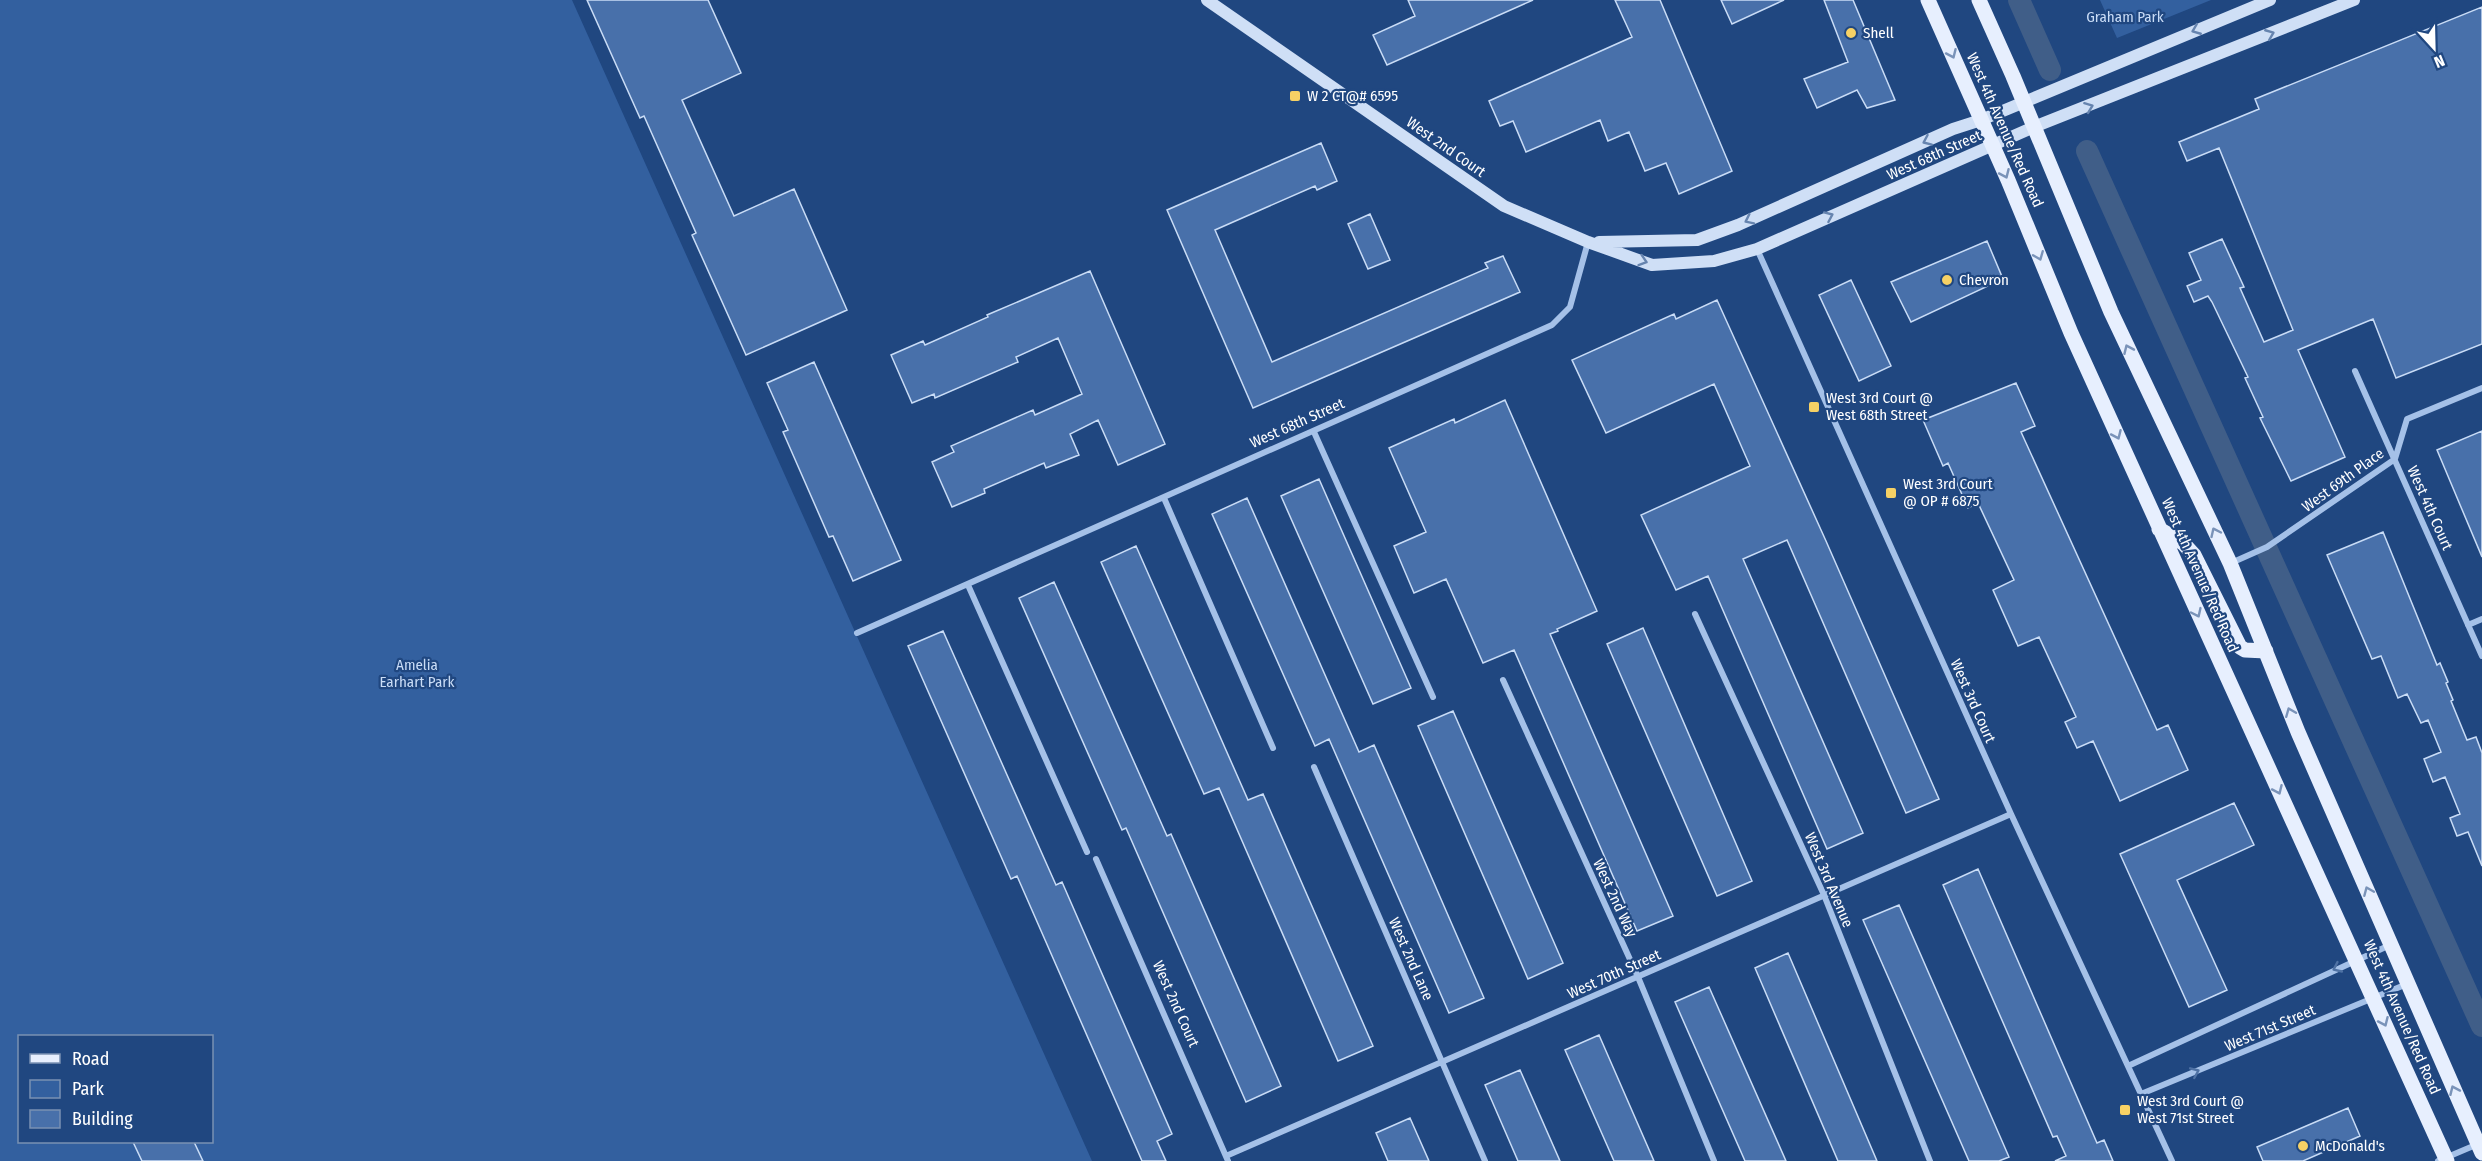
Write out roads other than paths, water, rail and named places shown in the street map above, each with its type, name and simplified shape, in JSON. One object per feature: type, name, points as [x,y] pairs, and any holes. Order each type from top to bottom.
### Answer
[{"type":"main road","name":"West 2nd Court","points":[[1207,0],[1504,206],[1588,242]]},
{"type":"main road","name":"West 4th Avenue/Red Road","points":[[1928,0],[2066,322],[2356,959],[2444,1160]]},
{"type":"main road","name":"West 4th Avenue/Red Road","points":[[1979,0],[2024,101],[2116,323],[2230,563],[2298,732],[2480,1148]]},
{"type":"main road","name":"West 68th Street","points":[[1588,242],[1697,240],[1738,225],[1953,129],[1981,120],[2270,0]]},
{"type":"main road","name":"West 68th Street","points":[[1588,242],[1652,265],[1714,261],[1757,249],[2034,127],[2354,0]]},
{"type":"main road","points":[[2159,529],[2183,543],[2194,555],[2240,647],[2245,650],[2266,651]]},
{"type":"street","name":"West 68th Street","points":[[857,633],[1552,325],[1570,307],[1588,242]]},
{"type":"street","name":"West 3rd Court","points":[[1757,249],[2011,814],[2172,1161]]},
{"type":"street","name":"West 4th Court","points":[[2355,371],[2482,656]]},
{"type":"street","name":"West 69th Place","points":[[2230,563],[2275,542],[2395,459],[2407,418],[2482,388]]},
{"type":"street","points":[[1314,432],[1433,697]]},
{"type":"street","points":[[1164,498],[1273,748]]},
{"type":"street","points":[[968,585],[1087,852]]},
{"type":"street","name":"West 3rd Avenue","points":[[1695,614],[1824,895],[1930,1161]]},
{"type":"street","points":[[2468,625],[2482,619]]},
{"type":"street","name":"West 2nd Way","points":[[1503,680],[1638,976],[1714,1161]]},
{"type":"street","name":"West 2nd Lane","points":[[1314,767],[1485,1161]]},
{"type":"street","name":"West 70th Street","points":[[1227,1159],[1638,976],[2011,814]]},
{"type":"street","name":"West 2nd Court","points":[[1096,859],[1227,1159]]},
{"type":"street","name":"West 71st Street","points":[[2128,1066],[2390,945]]},
{"type":"street","name":"West 71st Street","points":[[2141,1094],[2408,984]]},
{"type":"street","points":[[2444,1160],[2480,1148]]},
{"type":"waterway","points":[[2019,0],[2050,70]]},
{"type":"waterway","points":[[2087,151],[2482,1026]]},
{"type":"place","name":"Shell","points":[[1851,33]]},
{"type":"place","name":"W 2 CT@# 6595","points":[[1295,96]]},
{"type":"place","name":"Chevron","points":[[1947,280]]},
{"type":"place","name":"West 3rd Court @ West 68th Street","points":[[1814,407]]},
{"type":"place","name":"West 3rd Court @ OP # 6875","points":[[1891,493]]},
{"type":"place","name":"West 3rd Court @ West 71st Street","points":[[2125,1110]]},
{"type":"place","name":"McDonald's","points":[[2303,1146]]},
{"type":"park label","name":"Graham Park","points":[[2125,17]]},
{"type":"park label","name":"Amelia Earhart Park","points":[[417,674]]}]
